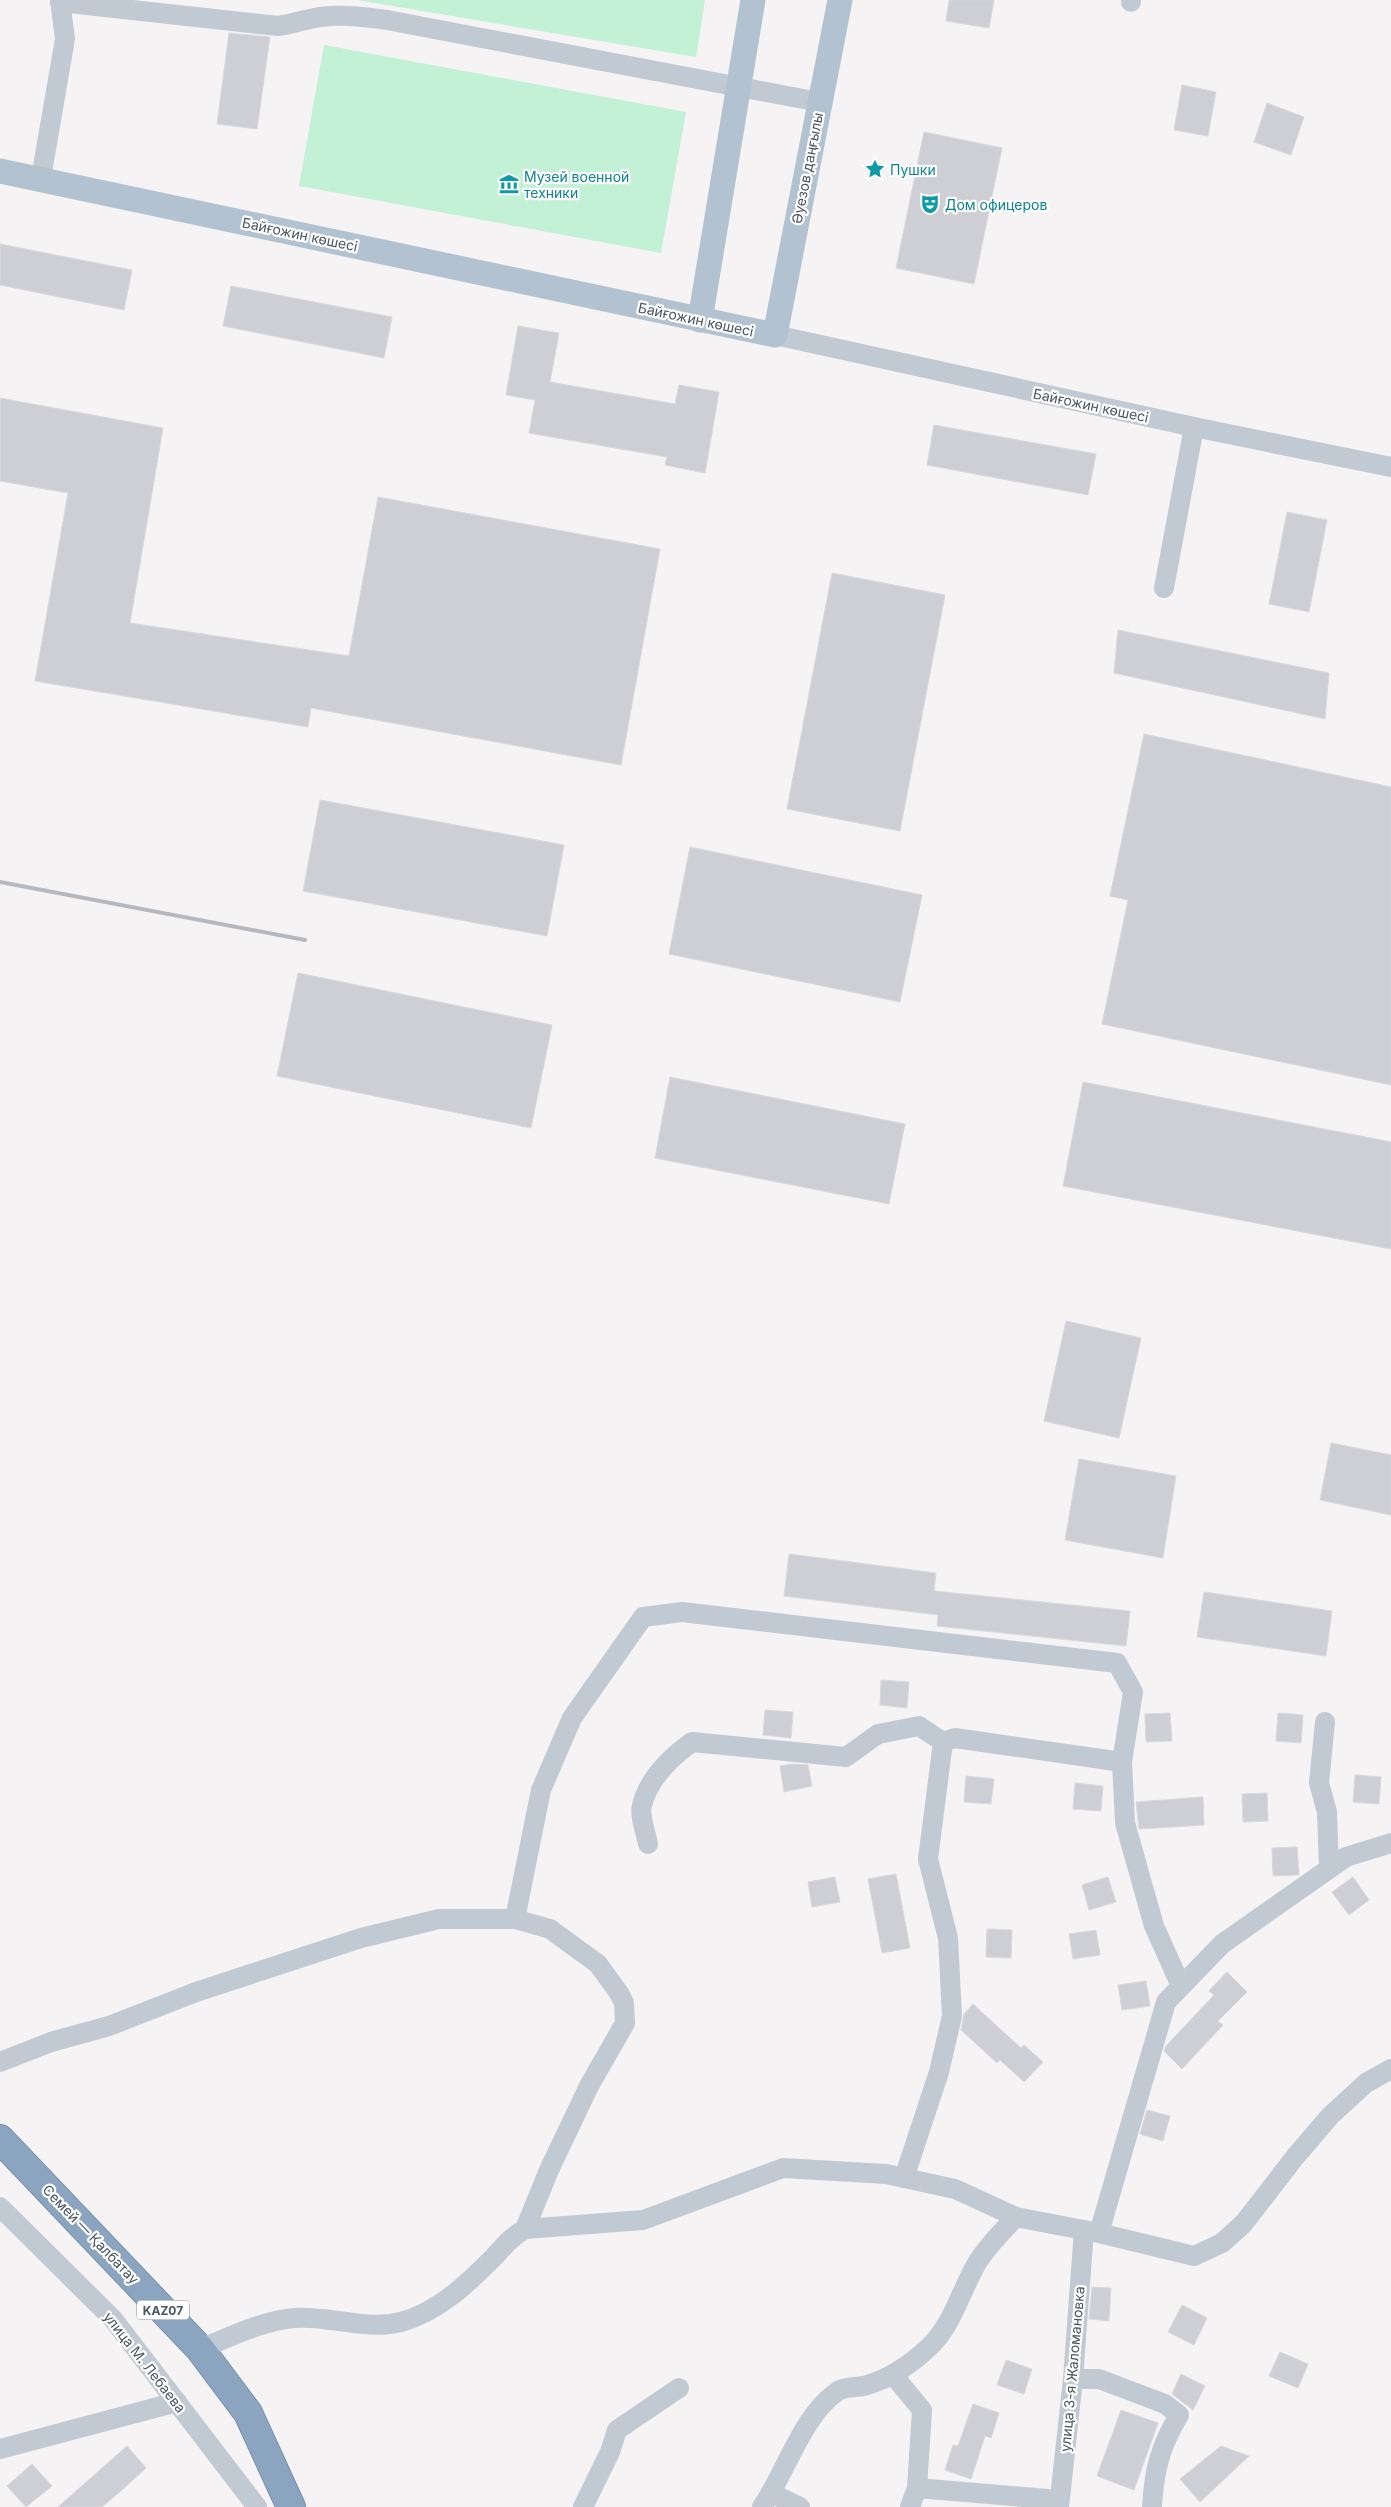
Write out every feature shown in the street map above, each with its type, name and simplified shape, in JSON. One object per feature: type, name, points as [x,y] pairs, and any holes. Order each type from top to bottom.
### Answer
[{"type":"highway","name":"Семей — Қалбатау","points":[[0,2139],[200,2349],[248,2413],[291,2507]]},
{"type":"main road","points":[[700,320],[753,0]]},
{"type":"main road","name":"Әуезов даңғылы","points":[[775,335],[840,0]]},
{"type":"main road","name":"Байғожин көшесі","points":[[0,171],[41,178],[775,335]]},
{"type":"street","points":[[41,178],[65,39],[60,1],[278,26],[319,17],[344,15],[387,20],[820,102]]},
{"type":"street","name":"Байғожин көшесі","points":[[775,335],[1194,427],[1391,467]]},
{"type":"street","points":[[1164,588],[1194,427]]},
{"type":"street","points":[[515,1919],[541,1790],[572,1718],[643,1617],[682,1612],[1117,1663],[1133,1692],[1122,1762],[1125,1823],[1154,1926],[1181,1986]]},
{"type":"street","points":[[1325,1722],[1319,1783],[1326,1812],[1329,1868]]},
{"type":"street","points":[[648,1844],[641,1806],[654,1779],[670,1757],[692,1742],[846,1757],[878,1734],[919,1726],[943,1742]]},
{"type":"street","points":[[943,1742],[955,1738],[1122,1762]]},
{"type":"street","points":[[904,2178],[939,2072],[952,2016],[948,1938],[928,1859],[943,1742]]},
{"type":"street","name":"улица 3-я Жаломановка","points":[[1059,2503],[1091,2232],[1166,2002],[1222,1944],[1329,1868],[1346,1857],[1391,1843]]},
{"type":"street","points":[[0,2062],[51,2042],[109,2026],[196,1992],[361,1938],[439,1919],[515,1919],[550,1929],[598,1964],[619,1993],[624,2004],[626,2023],[588,2086],[525,2230]]},
{"type":"street","points":[[200,2349],[272,2321],[295,2318],[362,2324],[400,2322],[445,2301],[480,2270],[512,2236],[525,2230],[643,2220],[783,2168],[886,2174],[955,2189],[1016,2217],[1194,2256],[1222,2243],[1244,2223],[1295,2157],[1330,2116],[1366,2083],[1391,2069]]},
{"type":"street","name":"улица М. Лебаева","points":[[0,2207],[113,2319],[257,2507]]},
{"type":"street","points":[[800,2507],[766,2500],[816,2410],[839,2390],[866,2385],[894,2376],[928,2348],[947,2328],[977,2262],[992,2242],[1016,2217]]},
{"type":"street","points":[[894,2376],[922,2410],[917,2488],[910,2507]]},
{"type":"street","points":[[1073,2379],[1099,2379],[1165,2404],[1179,2415],[1161,2450],[1154,2476],[1152,2507]]},
{"type":"street","points":[[583,2507],[610,2452],[617,2430],[680,2388]]},
{"type":"street","points":[[0,2449],[177,2402]]},
{"type":"street","points":[[917,2488],[1059,2503]]},
{"type":"green space","points":[[357,0],[705,0],[696,57]]},
{"type":"green space","points":[[324,45],[686,112],[661,253],[299,186]]},
{"type":"building","points":[[949,0],[994,0],[989,28],[946,21]]},
{"type":"building","points":[[229,33],[270,37],[257,129],[217,124]]},
{"type":"building","points":[[1182,85],[1216,92],[1208,136],[1174,130]]},
{"type":"building","points":[[1267,103],[1304,117],[1291,155],[1254,142]]},
{"type":"building","points":[[924,132],[1002,148],[974,284],[896,268]]},
{"type":"building","points":[[0,244],[132,270],[124,310],[0,285]]},
{"type":"building","points":[[231,286],[392,317],[384,358],[223,326]]},
{"type":"building","points":[[518,326],[559,333],[550,382],[675,404],[679,385],[719,392],[705,473],[665,465],[667,457],[529,433],[535,400],[506,395]]},
{"type":"building","points":[[0,398],[163,428],[130,623],[349,656],[378,497],[660,549],[621,765],[311,708],[308,727],[35,681],[68,493],[0,481]]},
{"type":"building","points":[[934,425],[1096,454],[1088,495],[927,465]]},
{"type":"building","points":[[1287,512],[1327,520],[1309,612],[1269,604]]},
{"type":"building","points":[[832,573],[945,595],[900,831],[787,809]]},
{"type":"building","points":[[1118,630],[1329,673],[1325,719],[1114,673]]},
{"type":"building","points":[[1144,734],[1391,787],[1391,1085],[1102,1024],[1128,900],[1110,896]]},
{"type":"building","points":[[320,800],[564,845],[547,936],[303,891]]},
{"type":"building","points":[[690,847],[922,895],[900,1002],[669,954]]},
{"type":"building","points":[[298,973],[552,1025],[531,1128],[277,1076]]},
{"type":"building","points":[[670,1077],[905,1124],[889,1204],[655,1158]]},
{"type":"building","points":[[1083,1082],[1391,1142],[1391,1249],[1063,1186]]},
{"type":"building","points":[[1066,1321],[1141,1338],[1119,1438],[1044,1421]]},
{"type":"building","points":[[1331,1443],[1391,1455],[1391,1515],[1320,1500]]},
{"type":"building","points":[[1079,1459],[1176,1476],[1163,1558],[1065,1540]]},
{"type":"building","points":[[789,1554],[936,1573],[934,1591],[1130,1611],[1126,1646],[937,1626],[938,1615],[784,1596]]},
{"type":"building","points":[[1204,1592],[1332,1611],[1326,1656],[1197,1637]]},
{"type":"building","points":[[881,1680],[909,1682],[907,1708],[880,1705]]},
{"type":"building","points":[[765,1710],[793,1712],[791,1738],[763,1735]]},
{"type":"building","points":[[1170,1713],[1172,1741],[1146,1742],[1145,1714]]},
{"type":"building","points":[[1278,1713],[1303,1715],[1301,1743],[1276,1741]]},
{"type":"building","points":[[793,1764],[808,1765],[812,1786],[784,1792],[780,1766]]},
{"type":"building","points":[[1355,1775],[1381,1777],[1379,1804],[1353,1802]]},
{"type":"building","points":[[966,1776],[994,1779],[991,1804],[964,1802]]},
{"type":"building","points":[[1075,1783],[1103,1786],[1101,1811],[1073,1809]]},
{"type":"building","points":[[1267,1793],[1268,1821],[1243,1822],[1242,1794]]},
{"type":"building","points":[[1203,1797],[1204,1825],[1139,1829],[1136,1802]]},
{"type":"building","points":[[1297,1847],[1299,1875],[1273,1876],[1272,1848]]},
{"type":"building","points":[[896,1874],[910,1948],[882,1953],[868,1879]]},
{"type":"building","points":[[835,1877],[840,1902],[812,1907],[808,1882]]},
{"type":"building","points":[[1108,1877],[1116,1902],[1089,1910],[1082,1885]]},
{"type":"building","points":[[1353,1877],[1369,1900],[1349,1915],[1332,1892]]},
{"type":"building","points":[[987,1929],[1012,1930],[1011,1958],[986,1957]]},
{"type":"building","points":[[1096,1930],[1100,1955],[1073,1959],[1069,1934]]},
{"type":"building","points":[[1227,1972],[1247,1992],[1218,2021],[1223,2025],[1182,2069],[1164,2051],[1166,2046],[1214,1995],[1209,1991]]},
{"type":"building","points":[[1146,1981],[1150,2006],[1122,2010],[1118,1985]]},
{"type":"building","points":[[973,2004],[1021,2048],[1024,2045],[1043,2062],[1024,2082],[1000,2060],[997,2063],[961,2030],[964,2014]]},
{"type":"building","points":[[1147,2110],[1170,2116],[1163,2141],[1140,2134]]},
{"type":"building","points":[[1092,2287],[1111,2288],[1109,2321],[1089,2319]]},
{"type":"building","points":[[1182,2305],[1207,2318],[1194,2345],[1168,2332]]},
{"type":"building","points":[[1280,2352],[1308,2364],[1298,2388],[1269,2376]]},
{"type":"building","points":[[1006,2360],[1032,2369],[1024,2394],[997,2385]]},
{"type":"building","points":[[1181,2374],[1205,2386],[1193,2410],[1172,2394]]},
{"type":"building","points":[[973,2404],[999,2413],[991,2438],[985,2436],[971,2479],[945,2470],[953,2445],[958,2446]]},
{"type":"building","points":[[1121,2410],[1158,2423],[1134,2490],[1097,2476]]},
{"type":"building","points":[[127,2446],[146,2468],[122,2490],[102,2507],[58,2507]]},
{"type":"building","points":[[1221,2446],[1249,2456],[1200,2502],[1180,2479]]},
{"type":"building","points":[[32,2464],[52,2486],[26,2507],[7,2486]]},
{"type":"railway","points":[[0,882],[305,940]]},
{"type":"place","name":"Пушки","points":[[875,169]]},
{"type":"place","name":"Музей военной техники","points":[[509,184]]},
{"type":"place","name":"Дом офицеров","points":[[930,204]]}]
